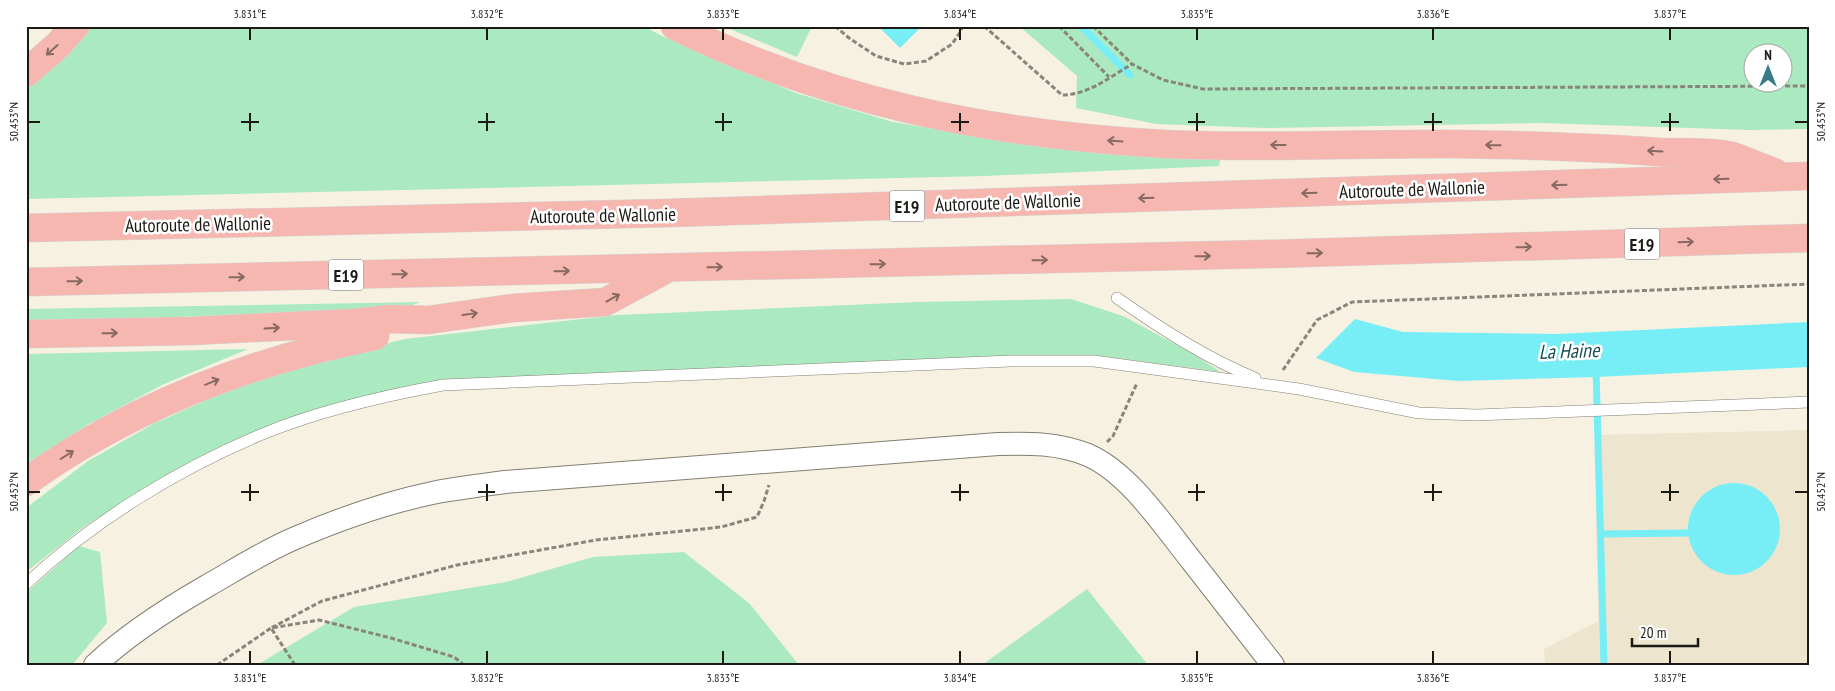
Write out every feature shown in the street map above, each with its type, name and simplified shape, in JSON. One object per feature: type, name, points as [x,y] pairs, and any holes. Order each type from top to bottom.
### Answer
[{"type":"highway","points":[[26,73],[58,45],[75,26]]},
{"type":"highway","points":[[675,26],[758,64],[864,99],[934,116],[1015,130],[1166,144],[1498,145],[1720,155],[1730,156],[1798,177]]},
{"type":"highway","name":"Autoroute de Wallonie","points":[[26,228],[678,213],[1798,177]]},
{"type":"highway","name":"E19","points":[[26,282],[666,269],[1475,249],[1809,238]]},
{"type":"highway","points":[[26,334],[208,331],[353,324],[391,319],[428,320],[513,308],[605,302],[666,269]]},
{"type":"highway","points":[[26,482],[118,426],[215,380],[315,349],[381,335],[428,320]]},
{"type":"street","points":[[95,665],[116,646],[178,603],[245,564],[292,540],[337,521],[383,506],[437,492],[505,482],[1038,442],[1064,446],[1090,456],[1114,472],[1142,498],[1273,665]]},
{"type":"lane","points":[[1117,298],[1139,314],[1236,370],[1273,385]]},
{"type":"lane","points":[[26,584],[74,542],[126,507],[219,453],[267,432],[330,411],[402,392],[435,386],[485,382],[1010,361],[1094,361],[1273,385],[1419,413],[1477,415],[1809,402]]},
{"type":"path","points":[[835,26],[876,56],[904,64],[926,62],[952,44],[961,31],[962,26]]},
{"type":"path","points":[[984,26],[1062,95],[1076,95],[1132,64]]},
{"type":"path","points":[[1059,26],[1109,77]]},
{"type":"path","points":[[1093,26],[1132,64],[1163,80],[1203,89],[1809,86]]},
{"type":"path","points":[[1273,385],[1317,320],[1352,302],[1809,284]]},
{"type":"path","points":[[1090,456],[1101,449],[1112,436],[1142,375],[1162,370]]},
{"type":"path","points":[[217,665],[271,628],[322,601],[457,565],[596,540],[721,526],[757,517],[764,501],[774,461]]},
{"type":"path","points":[[271,628],[319,620],[391,638],[454,657],[464,665]]},
{"type":"path","points":[[271,628],[295,665]]},
{"type":"shaded area","points":[[1809,430],[1809,665],[1545,665],[1544,649],[1598,621],[1595,435]]},
{"type":"green space","points":[[86,26],[643,26],[664,37],[796,93],[893,122],[984,137],[1221,156],[1219,166],[985,176],[26,199],[26,86]]},
{"type":"green space","points":[[723,26],[812,26],[797,57]]},
{"type":"green space","points":[[1019,26],[1809,26],[1809,129],[1749,130],[1541,123],[1264,128],[1156,124],[1076,108],[1077,76]]},
{"type":"green space","points":[[1071,299],[1123,316],[1190,352],[1221,372],[1094,355],[1021,356],[482,379],[319,409],[237,439],[172,472],[85,526],[26,572],[26,508],[88,461],[153,424],[229,390],[322,359],[405,339],[617,315],[917,302]]},
{"type":"green space","points":[[420,302],[405,308],[26,323],[26,309]]},
{"type":"green space","points":[[248,349],[162,385],[89,424],[26,464],[26,354]]},
{"type":"green space","points":[[79,546],[100,552],[107,623],[72,665],[26,665],[26,593]]},
{"type":"green space","points":[[684,552],[750,604],[799,665],[257,665],[354,607],[506,582],[593,557]]},
{"type":"green space","points":[[1087,589],[1148,665],[982,665]]},
{"type":"water","points":[[878,26],[922,26],[900,48]]},
{"type":"water","name":"La Haine","points":[[1355,319],[1403,332],[1556,334],[1809,322],[1809,367],[1596,377],[1458,381],[1354,372],[1316,358]]},
{"type":"water","points":[[1725,483],[1743,483],[1760,490],[1773,503],[1780,520],[1780,538],[1773,555],[1760,568],[1743,575],[1725,575],[1708,568],[1695,555],[1688,538],[1688,520],[1695,503],[1708,490]]},
{"type":"waterway","points":[[1081,26],[1130,75]]},
{"type":"waterway","name":"La Haine","points":[[1596,368],[1604,665]]},
{"type":"waterway","points":[[1601,534],[1687,533]]}]
